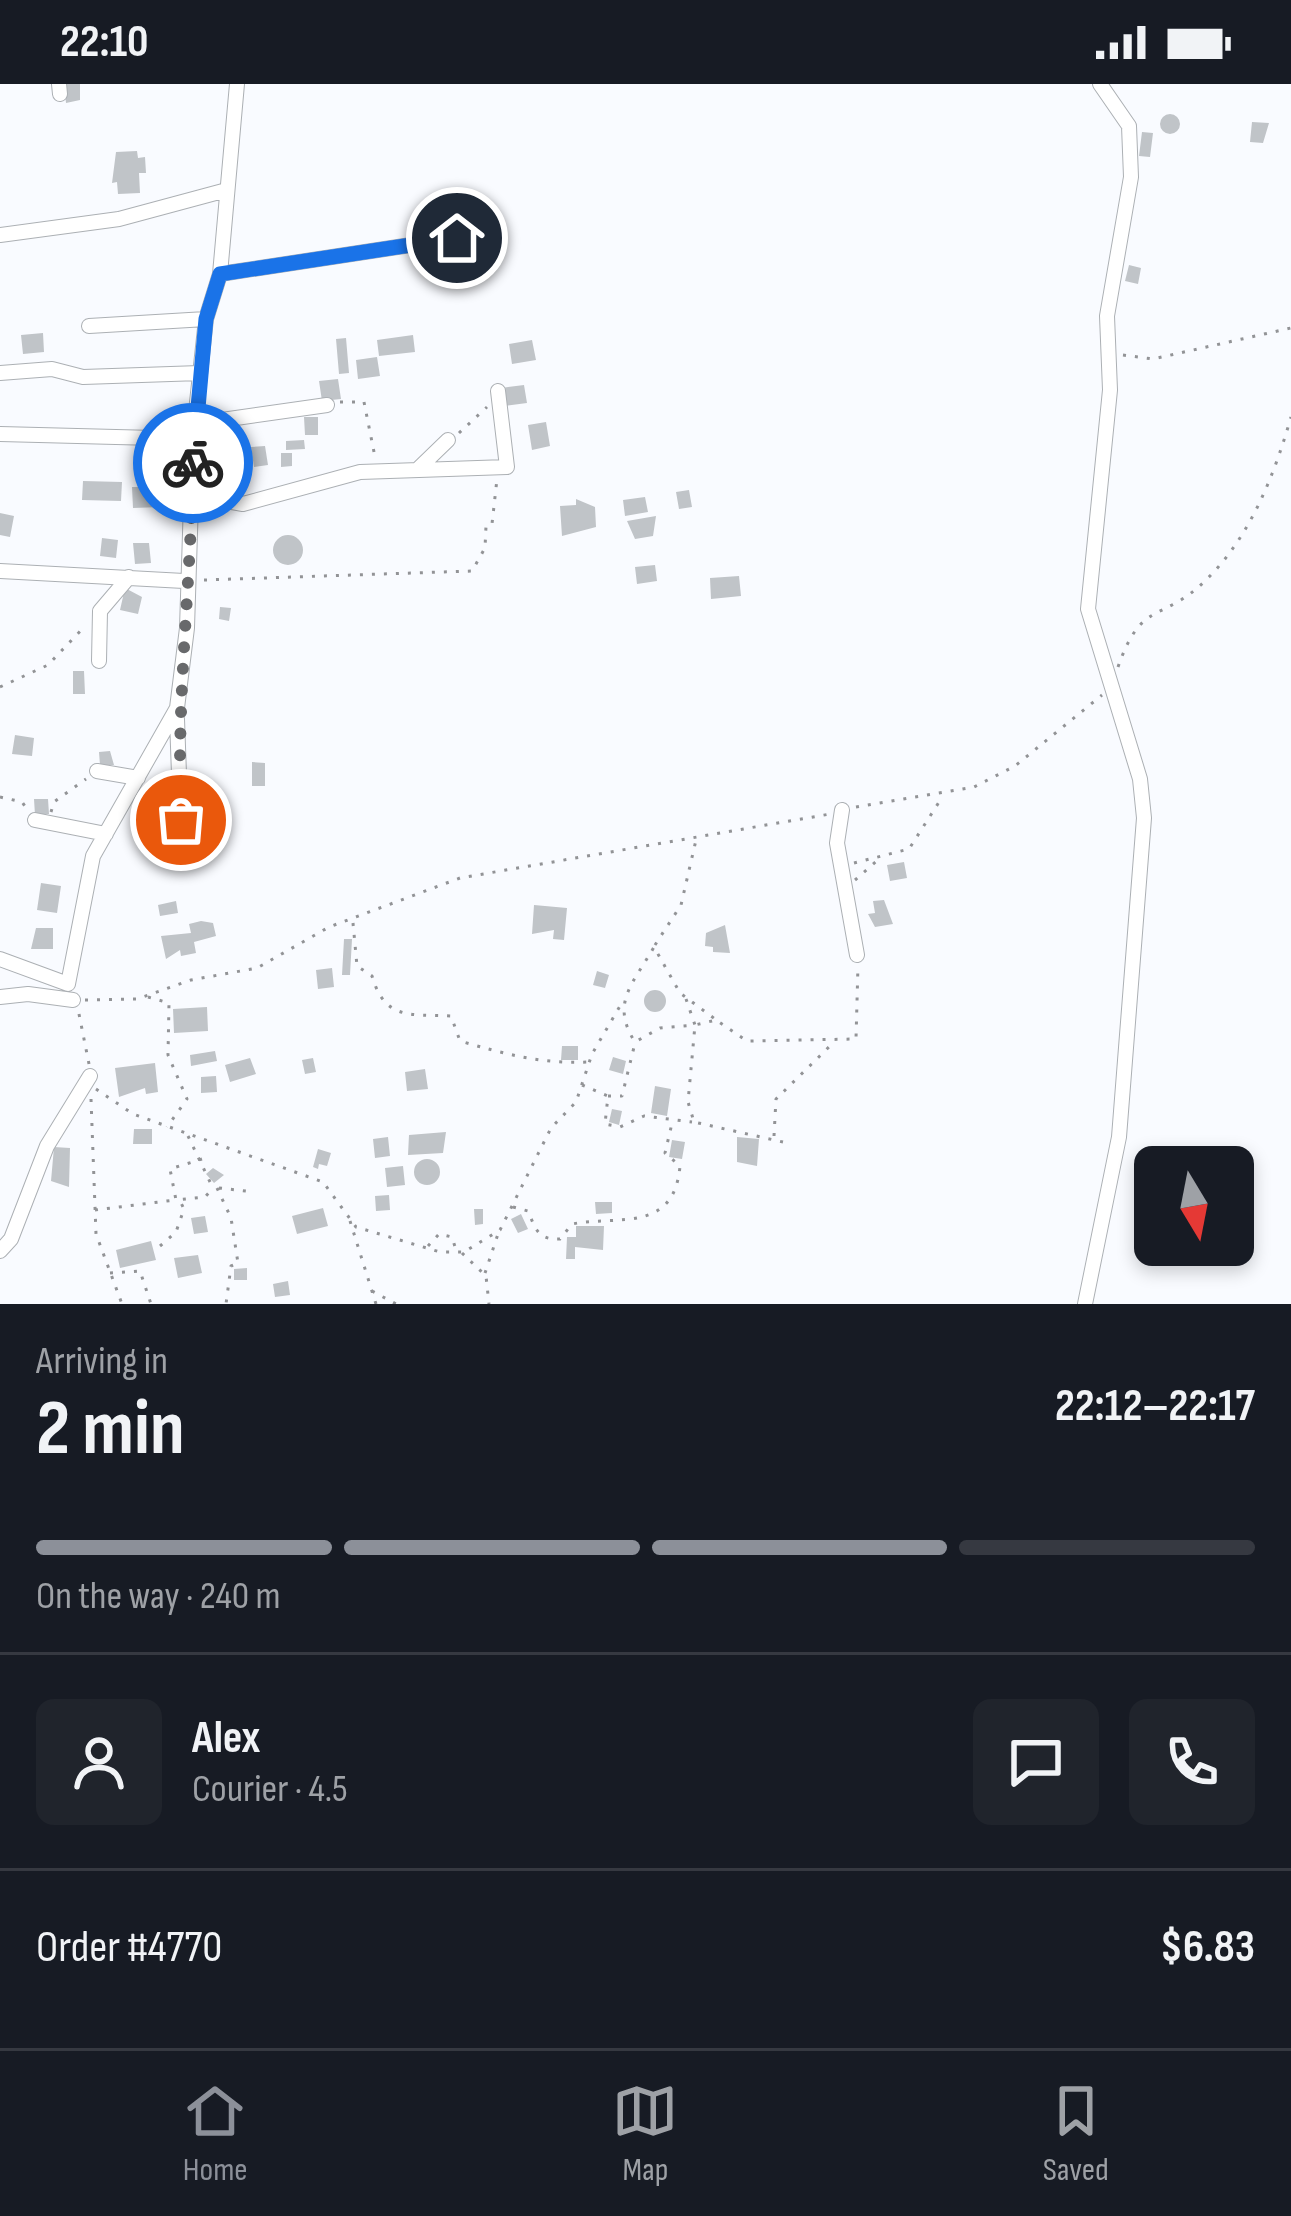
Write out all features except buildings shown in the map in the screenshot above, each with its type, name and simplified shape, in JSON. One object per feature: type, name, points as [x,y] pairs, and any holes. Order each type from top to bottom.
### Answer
[{"type":"street","points":[[182,857],[177,708],[187,628],[184,581],[194,431],[206,319],[220,274],[223,191],[237,84]]},
{"type":"street","points":[[1085,1304],[1119,1137],[1144,818],[1140,779],[1088,608],[1109,361],[1107,316],[1130,153],[1129,126],[1100,84]]},
{"type":"street","points":[[0,236],[137,215],[223,191]]},
{"type":"street","points":[[220,274],[457,238]]},
{"type":"street","points":[[89,326],[206,319]]},
{"type":"street","points":[[0,373],[52,369],[83,377],[200,373]]},
{"type":"street","points":[[192,495],[243,504],[378,471],[507,467],[497,391]]},
{"type":"street","points":[[0,434],[194,431],[327,405]]},
{"type":"street","points":[[418,469],[448,440]]},
{"type":"street","points":[[0,571],[184,581]]},
{"type":"street","points":[[99,661],[100,611],[129,577]]},
{"type":"street","points":[[0,959],[68,984],[82,896],[106,834],[177,708]]},
{"type":"street","points":[[97,771],[138,778]]},
{"type":"street","points":[[842,810],[836,830],[857,955]]},
{"type":"street","points":[[42,820],[106,834]]},
{"type":"street","points":[[0,997],[28,994],[73,1000]]},
{"type":"street","points":[[0,1251],[11,1239],[47,1146],[89,1076]]},
{"type":"path","points":[[1109,361],[1125,354],[1153,359],[1291,328]]},
{"type":"path","points":[[448,440],[478,420],[497,391]]},
{"type":"path","points":[[327,405],[364,402],[378,471]]},
{"type":"path","points":[[147,997],[191,980],[257,968],[312,936],[460,878],[942,796],[1015,766],[1111,687],[1131,630],[1185,598],[1237,544],[1272,474],[1291,417]]},
{"type":"path","points":[[184,581],[472,571],[485,548],[486,526],[493,524],[499,467]]},
{"type":"path","points":[[0,687],[48,665],[100,611]]},
{"type":"path","points":[[0,797],[22,802],[42,820],[54,802],[97,771]]},
{"type":"path","points":[[841,863],[909,849],[942,796]]},
{"type":"path","points":[[489,1304],[484,1274],[500,1229],[550,1128],[577,1102],[589,1062],[681,905],[696,840]]},
{"type":"path","points":[[845,892],[881,858]]},
{"type":"path","points":[[352,921],[360,973],[371,976],[376,995],[396,1011],[452,1016],[460,1042],[518,1060],[544,1054],[568,1063],[589,1062]]},
{"type":"path","points":[[655,947],[686,999],[695,1025],[688,1102],[694,1122]]},
{"type":"path","points":[[686,999],[747,1041],[856,1039],[861,994],[857,955]]},
{"type":"path","points":[[89,1076],[73,1000],[147,997],[169,1003],[168,1055],[187,1099],[166,1127]]},
{"type":"path","points":[[580,1085],[622,1096],[635,1042],[620,1006]]},
{"type":"path","points":[[635,1042],[660,1028],[716,1020]]},
{"type":"path","points":[[773,1139],[776,1099],[833,1043]]},
{"type":"path","points":[[122,1304],[108,1273],[93,1210],[91,1079],[111,1102],[166,1127],[322,1182],[356,1226],[426,1249],[459,1252],[500,1229]]},
{"type":"path","points":[[608,1096],[605,1124],[620,1127],[644,1116],[783,1142]]},
{"type":"path","points":[[511,1207],[528,1211],[538,1234],[547,1240],[560,1239],[572,1224],[616,1224],[664,1206],[678,1185],[680,1166],[665,1153],[673,1119]]},
{"type":"path","points":[[187,1134],[237,1240],[238,1263],[232,1266],[226,1304]]},
{"type":"path","points":[[184,1209],[177,1200],[170,1168],[202,1160]]},
{"type":"path","points":[[93,1210],[191,1199],[211,1194],[215,1187]]},
{"type":"path","points":[[215,1187],[254,1192]]},
{"type":"path","points":[[160,1246],[176,1232],[191,1199]]},
{"type":"path","points":[[349,1219],[376,1304]]},
{"type":"path","points":[[426,1249],[439,1234],[452,1238],[459,1252],[484,1274]]},
{"type":"path","points":[[108,1273],[140,1271],[151,1304]]},
{"type":"path","points":[[370,1291],[396,1304]]},
{"type":"way so far","points":[[181,820],[177,708],[187,628],[184,581],[192,524],[193,463]]},
{"type":"route","points":[[193,463],[206,319],[220,274],[457,238]]}]
